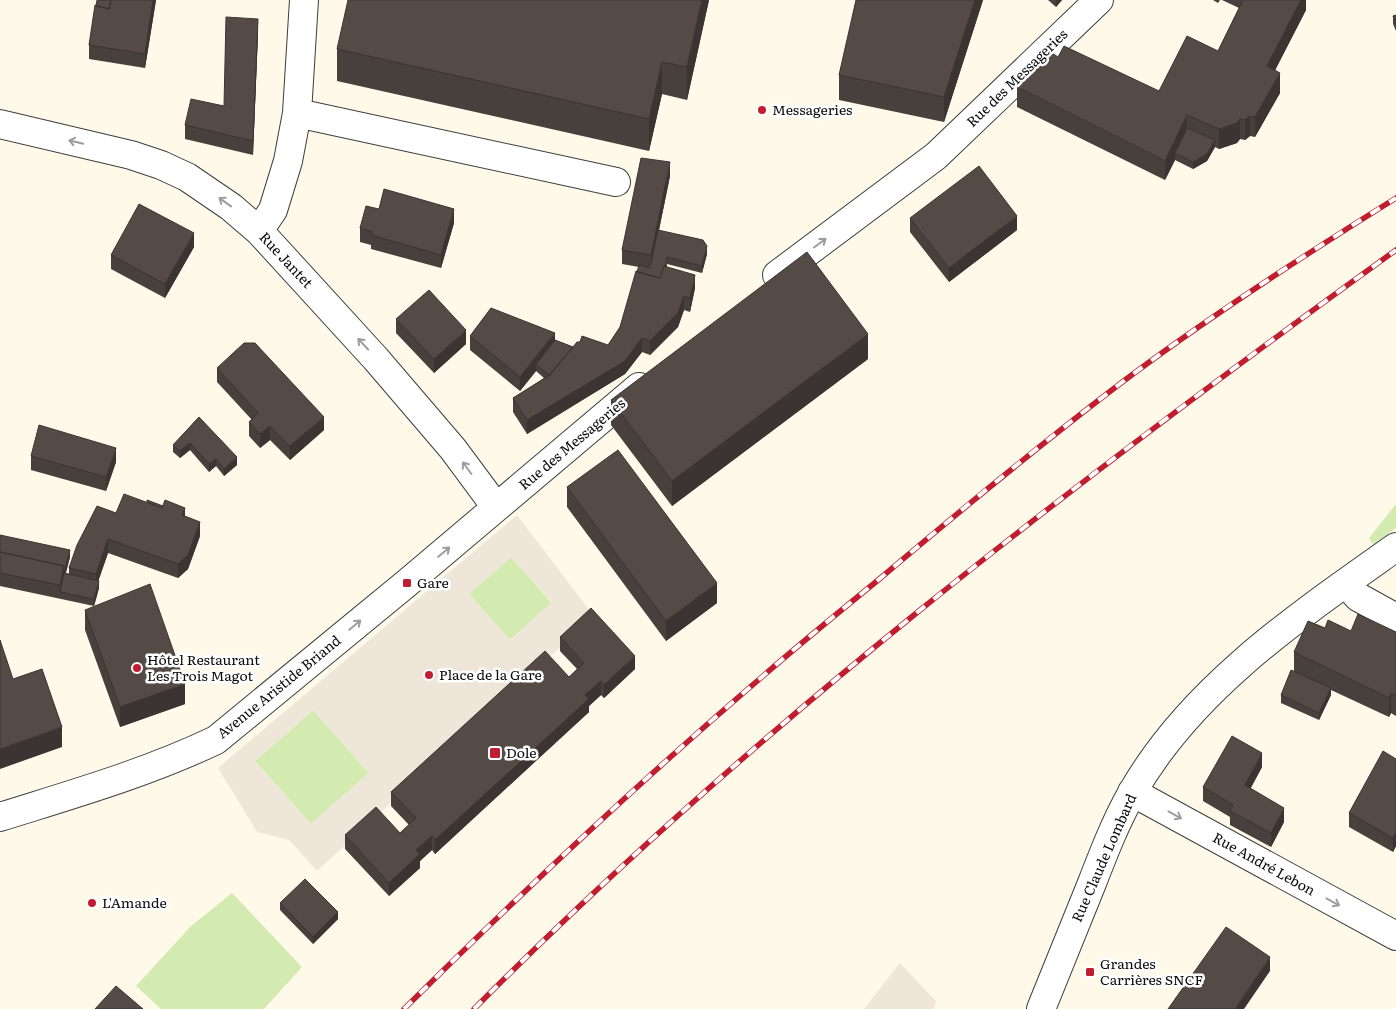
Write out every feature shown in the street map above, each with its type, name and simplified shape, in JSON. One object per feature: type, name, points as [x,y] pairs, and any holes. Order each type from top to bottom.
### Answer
[{"type":"street","points":[[259,231],[273,210],[288,161],[297,113],[304,0]]},
{"type":"street","name":"Rue des Messageries","points":[[755,292],[936,156],[1099,0]]},
{"type":"street","points":[[297,113],[616,182]]},
{"type":"street","name":"Rue Jantet","points":[[0,124],[131,155],[161,165],[187,177],[211,192],[248,220],[376,358],[453,448],[496,507]]},
{"type":"street","name":"Rue des Messageries","points":[[496,507],[656,374]]},
{"type":"street","name":"Avenue Aristide Briand","points":[[0,817],[95,787],[167,761],[216,740],[496,507]]},
{"type":"street","name":"Rue Claude Lombard","points":[[1041,1009],[1114,830],[1132,792],[1156,755],[1217,687],[1272,639],[1396,547]]},
{"type":"street","points":[[1346,583],[1358,597],[1396,618]]},
{"type":"street","name":"Rue André Lebon","points":[[1132,792],[1396,936]]},
{"type":"green space","points":[[1396,504],[1396,528],[1373,545],[1369,538]]},
{"type":"green space","points":[[511,557],[552,603],[510,640],[469,594]]},
{"type":"green space","points":[[313,710],[369,773],[311,824],[255,761]]},
{"type":"green space","points":[[232,893],[302,967],[264,1009],[161,1009],[136,986],[191,926]]},
{"type":"shaded area","name":"Place de la Gare","points":[[517,515],[594,616],[317,871],[289,840],[257,832],[218,768]],"holes":[[[511,557],[552,602],[510,640],[469,594]],[[313,710],[369,773],[311,824],[255,761]]]},
{"type":"shaded area","points":[[900,963],[936,1001],[934,1009],[864,1009]]},
{"type":"building","points":[[97,0],[111,0],[109,9],[96,6]]},
{"type":"building","points":[[111,0],[153,0],[145,54],[89,45],[95,5],[109,9]]},
{"type":"building","points":[[348,0],[702,0],[687,67],[662,62],[649,119],[337,49]]},
{"type":"building","points":[[856,0],[975,0],[944,97],[839,75]]},
{"type":"building","points":[[1243,0],[1301,0],[1267,66],[1280,73],[1255,117],[1250,116],[1245,120],[1240,119],[1237,123],[1219,129],[1187,115],[1165,161],[1017,87],[1052,53],[1058,57],[1064,46],[1159,91],[1187,36],[1218,51]]},
{"type":"building","points":[[226,17],[258,19],[253,141],[185,125],[191,99],[224,106]]},
{"type":"building","points":[[1187,128],[1215,140],[1207,154],[1193,162],[1175,153]]},
{"type":"building","points":[[641,158],[670,162],[651,255],[622,250]]},
{"type":"building","points":[[979,166],[1017,216],[949,268],[910,218]]},
{"type":"building","points":[[384,189],[454,209],[441,255],[371,235],[373,232],[360,228],[366,206],[379,209]]},
{"type":"building","points":[[139,204],[194,233],[165,284],[111,255]]},
{"type":"building","points":[[658,230],[703,240],[707,246],[702,266],[667,257],[660,278],[637,272],[639,265],[650,268]]},
{"type":"building","points":[[807,252],[868,334],[672,481],[611,400]]},
{"type":"building","points":[[664,266],[695,275],[690,298],[684,296],[678,313],[650,341],[642,338],[625,361],[527,420],[513,398],[550,375],[577,342],[580,342],[582,336],[608,345],[620,327],[636,271],[660,278]]},
{"type":"building","points":[[429,290],[466,330],[434,359],[396,319]]},
{"type":"building","points":[[491,308],[555,333],[520,377],[470,336]]},
{"type":"building","points":[[555,340],[573,347],[549,375],[536,364]]},
{"type":"building","points":[[244,343],[255,343],[324,417],[290,446],[270,426],[260,434],[249,422],[258,413],[217,368]]},
{"type":"building","points":[[199,417],[237,457],[224,469],[216,459],[209,464],[190,443],[180,451],[173,445]]},
{"type":"building","points":[[39,425],[116,448],[106,477],[31,456]]},
{"type":"building","points":[[618,450],[717,583],[666,621],[567,487]]},
{"type":"building","points":[[124,494],[162,508],[165,500],[185,508],[182,515],[200,522],[188,555],[178,564],[108,539],[96,574],[69,568],[77,545],[97,506],[116,513]]},
{"type":"building","points":[[147,500],[163,506],[162,508],[147,502]]},
{"type":"building","points":[[0,535],[70,550],[64,573],[64,566],[0,552]]},
{"type":"building","points":[[0,552],[64,566],[60,585],[0,573]]},
{"type":"building","points":[[64,573],[99,581],[94,599],[60,592]]},
{"type":"building","points":[[150,584],[185,684],[120,707],[85,610]]},
{"type":"building","points":[[591,608],[635,656],[604,685],[601,681],[585,695],[589,699],[435,840],[432,836],[416,850],[420,854],[389,883],[345,835],[376,807],[400,833],[416,818],[391,792],[545,651],[569,677],[584,663],[560,637]]},
{"type":"building","points":[[1358,614],[1396,632],[1396,696],[1391,693],[1389,698],[1294,652],[1308,621],[1325,628],[1328,620],[1351,631]]},
{"type":"building","points":[[0,640],[13,679],[42,669],[62,727],[0,749]]},
{"type":"building","points":[[1291,670],[1331,688],[1319,713],[1281,695]]},
{"type":"building","points":[[1232,736],[1262,753],[1245,785],[1284,808],[1271,833],[1230,811],[1233,805],[1203,787]]},
{"type":"building","points":[[1383,751],[1396,759],[1396,832],[1393,838],[1349,813]]},
{"type":"building","points":[[305,879],[338,912],[313,937],[280,903]]},
{"type":"building","points":[[1226,927],[1270,957],[1235,1009],[1168,1009]]},
{"type":"building","points":[[116,986],[143,1009],[95,1009]]},
{"type":"railway","points":[[404,1009],[536,881],[717,716],[791,652],[1004,476],[1100,399],[1197,328],[1396,198]]},
{"type":"railway","points":[[474,1009],[581,905],[691,804],[804,706],[919,611],[1155,427],[1396,250]]},
{"type":"place","name":"Messageries","points":[[762,110]]},
{"type":"place","name":"Gare","points":[[407,583]]},
{"type":"place","name":"Hôtel Restaurant Les Trois Magot","points":[[137,668]]},
{"type":"place","name":"Place de la Gare","points":[[429,675]]},
{"type":"place","name":"Dole","points":[[495,753]]},
{"type":"place","name":"L'Amande","points":[[92,903]]},
{"type":"place","name":"Grandes Carrières SNCF","points":[[1090,972]]}]
